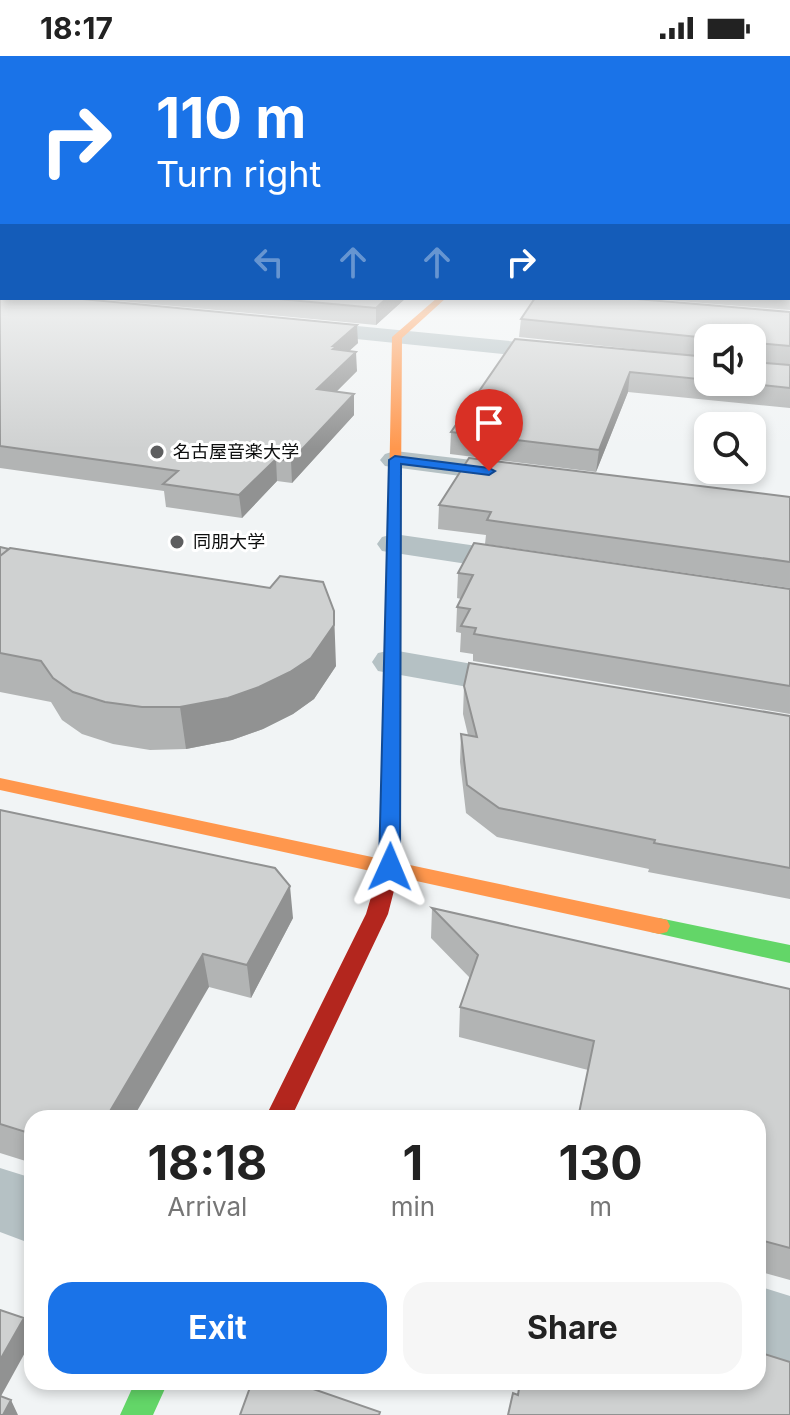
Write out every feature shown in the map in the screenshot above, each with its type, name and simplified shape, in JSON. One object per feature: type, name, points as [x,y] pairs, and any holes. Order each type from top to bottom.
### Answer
[{"type":"street","points":[[282,1110],[377,914],[390,867],[397,337],[415,321]]},
{"type":"street","points":[[276,326],[588,356]]},
{"type":"street","points":[[395,460],[551,479]]},
{"type":"street","points":[[394,544],[552,567]]},
{"type":"street","points":[[392,662],[560,691]]},
{"type":"street","points":[[0,784],[790,954]]},
{"type":"street","points":[[0,1200],[24,1208]]},
{"type":"street","points":[[766,1326],[790,1334]]},
{"type":"street","points":[[136,1415],[148,1390]]},
{"type":"building","points":[[0,321],[319,321],[357,325],[333,346],[337,346],[333,349],[356,352],[317,389],[354,394],[291,461],[276,459],[239,495],[163,484],[178,471],[0,446]]},
{"type":"building","points":[[545,321],[790,321],[790,346],[766,344],[766,324],[694,324],[694,337]]},
{"type":"building","points":[[515,339],[694,356],[694,379],[630,372],[599,450],[451,432]]},
{"type":"building","points":[[766,363],[790,365],[790,388],[766,385]]},
{"type":"building","points":[[469,458],[790,497],[790,562],[487,520],[491,512],[439,505]]},
{"type":"building","points":[[474,543],[790,589],[790,686],[474,634],[476,628],[461,626],[470,609],[457,607],[473,575],[458,573]]},
{"type":"building","points":[[0,547],[9,549],[0,556]]},
{"type":"building","points":[[10,548],[270,588],[280,576],[323,582],[334,611],[334,625],[311,658],[259,687],[228,698],[180,707],[142,707],[105,702],[73,692],[53,678],[41,661],[0,653],[0,556]]},
{"type":"building","points":[[469,663],[790,716],[790,868],[654,843],[655,840],[499,808],[467,785],[461,734],[477,737],[464,686]]},
{"type":"building","points":[[0,810],[275,868],[290,886],[247,965],[203,954],[111,1110],[24,1110],[24,1132],[0,1124]]},
{"type":"building","points":[[432,908],[790,989],[790,1248],[766,1242],[766,1110],[580,1110],[594,1041],[460,1007],[478,955]]},
{"type":"building","points":[[0,1310],[24,1318],[0,1360]]},
{"type":"building","points":[[766,1354],[790,1362],[790,1415],[508,1415],[513,1393],[518,1395],[519,1390],[766,1390]]},
{"type":"building","points":[[249,1390],[316,1390],[380,1412],[379,1415],[240,1415]]},
{"type":"building","points":[[0,1396],[11,1400],[3,1415],[0,1415]]},
{"type":"traffic: fast","points":[[659,926],[790,954]]},
{"type":"traffic: fast","points":[[136,1415],[148,1390]]},
{"type":"traffic: slow","points":[[395,491],[397,337],[415,321]]},
{"type":"traffic: slow","points":[[0,784],[659,926]]},
{"type":"traffic: jam","points":[[282,1110],[377,914],[390,867],[395,491]]},
{"type":"place","name":"名古屋音楽大学","points":[[157,452]]},
{"type":"place","name":"同朋大学","points":[[177,542]]},
{"type":"route","points":[[390,867],[395,460],[489,471]]}]
